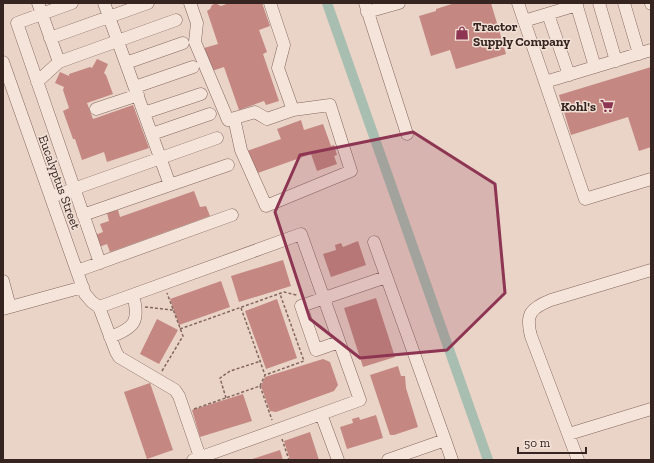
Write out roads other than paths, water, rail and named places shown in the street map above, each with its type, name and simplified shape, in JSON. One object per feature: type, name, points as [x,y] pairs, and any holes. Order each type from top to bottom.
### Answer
[{"type":"street","points":[[72,3],[40,8],[17,23],[100,263]]},
{"type":"street","points":[[104,3],[170,185]]},
{"type":"street","points":[[50,38],[148,3]]},
{"type":"street","points":[[190,3],[197,23],[196,42],[228,120],[234,118],[255,112],[267,119],[293,110],[330,105],[350,170],[266,206],[241,150],[234,118]]},
{"type":"street","points":[[270,3],[284,45],[278,68],[293,110]]},
{"type":"street","points":[[398,3],[366,8],[408,134]]},
{"type":"street","points":[[518,3],[585,199],[651,179]]},
{"type":"street","points":[[599,3],[616,61]]},
{"type":"street","points":[[624,3],[639,54]]},
{"type":"street","points":[[524,21],[576,4],[595,67]]},
{"type":"street","points":[[40,8],[59,62]]},
{"type":"street","points":[[548,14],[569,75]]},
{"type":"street","points":[[37,82],[59,62],[176,20]]},
{"type":"street","points":[[126,62],[183,43]]},
{"type":"street","points":[[545,82],[651,50]]},
{"type":"street","name":"Eucalyptus Street","points":[[3,62],[83,287],[92,302],[99,307]]},
{"type":"street","points":[[96,109],[192,67]]},
{"type":"street","points":[[144,113],[201,94]]},
{"type":"street","points":[[152,134],[210,114]]},
{"type":"street","points":[[51,197],[217,138]]},
{"type":"street","points":[[83,215],[228,165]]},
{"type":"street","points":[[77,271],[232,216]]},
{"type":"street","points":[[301,234],[324,299],[360,400],[198,459],[179,396],[175,390],[119,357],[99,307],[135,300],[164,284],[301,234]]},
{"type":"street","points":[[374,242],[452,460]]},
{"type":"street","points":[[578,460],[531,336],[528,326],[528,318],[532,310],[551,300],[651,270]]},
{"type":"street","points":[[339,342],[316,350],[301,306],[386,278]]},
{"type":"street","points":[[3,281],[6,308],[83,287]]},
{"type":"street","points":[[110,337],[130,328],[137,313],[135,300]]},
{"type":"street","points":[[569,434],[651,409]]},
{"type":"street","points":[[321,414],[338,460]]},
{"type":"street","points":[[388,460],[445,440]]},
{"type":"waterway","points":[[327,3],[488,460]]},
{"type":"place","name":"Tractor Supply Company","points":[[462,33]]},
{"type":"place","name":"Kohl's","points":[[607,106]]}]
